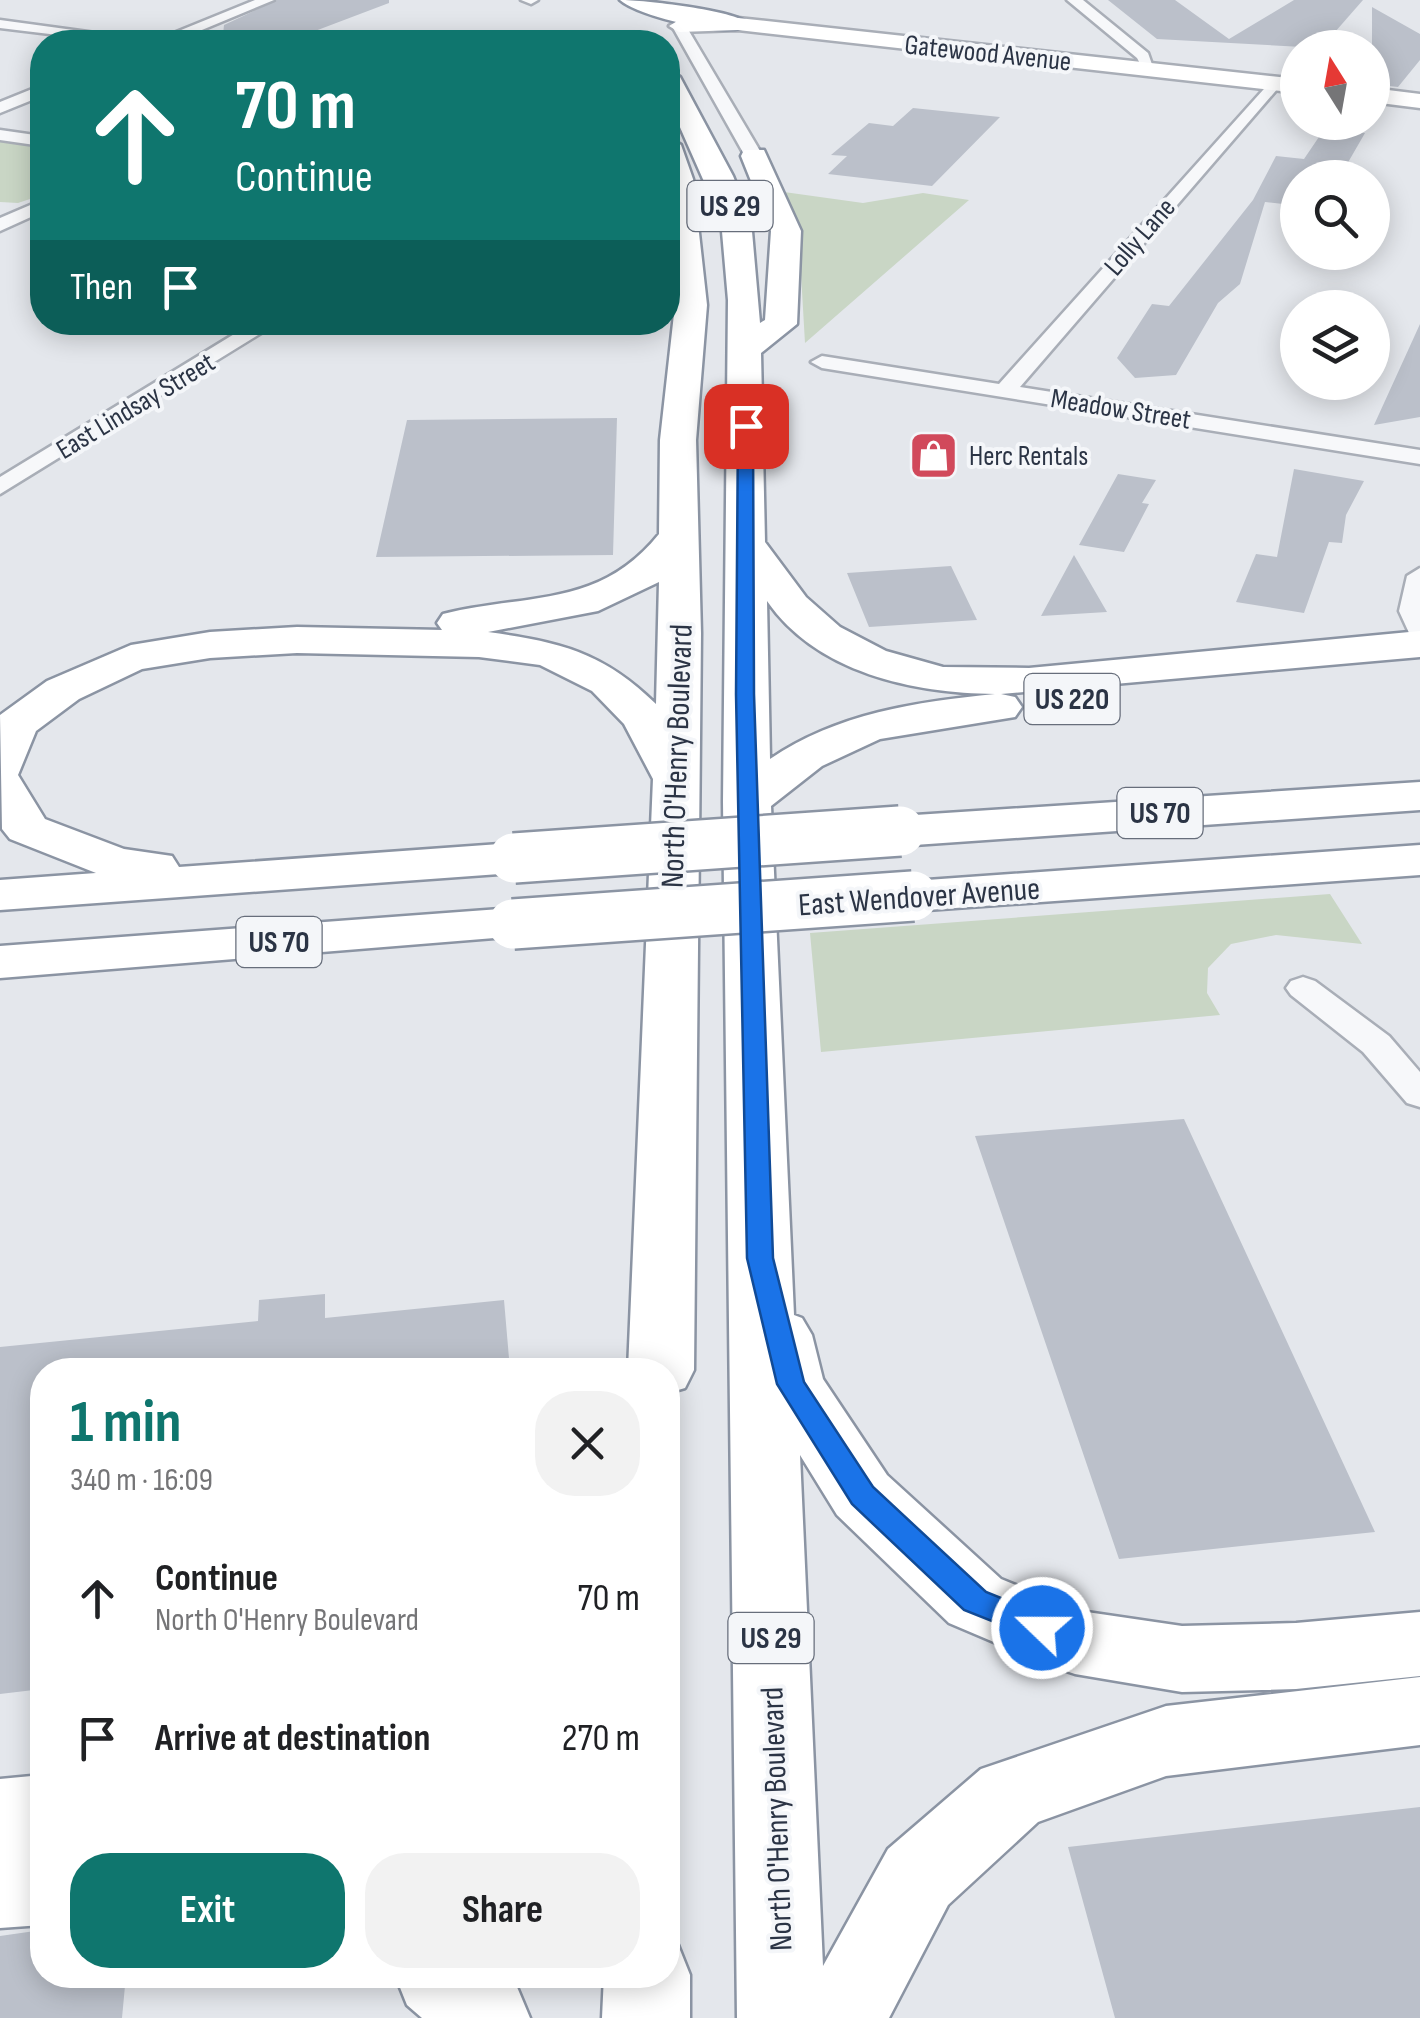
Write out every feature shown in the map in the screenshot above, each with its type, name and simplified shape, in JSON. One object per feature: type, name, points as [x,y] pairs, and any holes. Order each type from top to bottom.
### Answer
[{"type":"highway","points":[[628,0],[674,15],[738,24]]},
{"type":"highway","points":[[628,0],[660,28]]},
{"type":"highway","name":"North O'Henry Boulevard","points":[[680,100],[720,176],[736,220],[746,348],[748,802],[781,2018]]},
{"type":"highway","points":[[746,348],[781,324],[784,305],[786,232],[754,156]]},
{"type":"highway","name":"North O'Henry Boulevard","points":[[661,1358],[678,440],[691,271],[680,187]]},
{"type":"highway","points":[[0,701],[82,658],[162,634],[260,624],[437,625],[515,617],[588,600],[646,573],[679,536]]},
{"type":"highway","points":[[745,542],[790,606],[825,636],[871,660],[942,680],[1029,682],[1420,644]]},
{"type":"highway","points":[[0,767],[16,725],[63,690],[130,658],[210,645],[315,641],[479,644],[551,654],[608,682],[644,718],[674,777]]},
{"type":"highway","name":"US 220","points":[[748,802],[786,764],[853,730],[926,715],[1420,663]]},
{"type":"highway","points":[[0,784],[28,828],[116,864],[257,877]]},
{"type":"highway","name":"East Wendover Avenue","points":[[0,895],[1420,796]]},
{"type":"highway","name":"East Wendover Avenue","points":[[15,964],[513,924],[1420,860]]},
{"type":"highway","points":[[760,1258],[791,1384],[862,1495],[975,1601],[1075,1642],[1182,1659],[1296,1656],[1420,1644]]},
{"type":"highway","points":[[842,2018],[918,1876],[1010,1796],[1166,1742],[1420,1711]]},
{"type":"highway","points":[[0,1816],[30,1813]]},
{"type":"highway","points":[[0,1889],[30,1887]]},
{"type":"highway","points":[[453,1988],[486,2018]]},
{"type":"highway","points":[[646,2018],[647,1988]]},
{"type":"street","points":[[191,30],[267,0]]},
{"type":"street","points":[[1074,0],[1143,56],[1150,70]]},
{"type":"street","points":[[0,24],[49,30]]},
{"type":"street","name":"Gatewood Avenue","points":[[660,28],[738,24],[1280,85]]},
{"type":"street","points":[[680,55],[754,156]]},
{"type":"street","name":"Lolly Lane","points":[[1006,389],[1273,84]]},
{"type":"street","points":[[0,108],[30,95]]},
{"type":"street","points":[[1390,97],[1420,100]]},
{"type":"street","points":[[0,135],[30,139]]},
{"type":"street","points":[[0,209],[30,209]]},
{"type":"street","points":[[0,226],[30,211]]},
{"type":"street","name":"East Lindsay Street","points":[[0,487],[248,335]]},
{"type":"street","name":"Meadow Street","points":[[822,362],[1420,457]]},
{"type":"street","points":[[1420,576],[1412,611],[1420,629]]},
{"type":"street","points":[[1304,988],[1376,1044],[1420,1096]]},
{"type":"green space","points":[[0,141],[30,145],[30,199],[0,202]]},
{"type":"green space","points":[[784,192],[863,203],[923,193],[969,200],[805,343],[798,222]]},
{"type":"green space","points":[[1330,894],[1362,944],[1276,935],[1231,944],[1208,968],[1207,993],[1220,1015],[821,1052],[810,933]]},
{"type":"building","points":[[277,0],[389,0],[318,30],[224,30],[224,25]]},
{"type":"building","points":[[1108,0],[1175,0],[1229,39],[1294,0],[1363,0],[1337,30],[1280,30],[1280,46],[1157,39]]},
{"type":"building","points":[[1372,7],[1420,34],[1420,60],[1398,87],[1390,86],[1390,30],[1372,30]]},
{"type":"building","points":[[913,108],[1000,117],[932,186],[828,174],[847,156],[831,155],[869,123],[893,126]]},
{"type":"building","points":[[1317,140],[1361,140],[1349,160],[1280,160],[1280,204],[1265,202],[1240,284],[1218,303],[1176,375],[1135,378],[1117,358],[1152,304],[1169,306],[1253,200],[1276,156],[1304,159]]},
{"type":"building","points":[[1420,324],[1420,417],[1374,425],[1385,400],[1390,400],[1390,390]]},
{"type":"building","points":[[617,418],[613,555],[376,557],[407,420]]},
{"type":"building","points":[[1294,469],[1364,481],[1346,515],[1342,543],[1329,542],[1304,613],[1236,602],[1256,554],[1277,557]]},
{"type":"building","points":[[1118,474],[1156,480],[1142,503],[1149,504],[1124,552],[1079,545]]},
{"type":"building","points":[[1074,555],[1107,612],[1041,616]]},
{"type":"building","points":[[951,566],[977,620],[869,627],[847,573]]},
{"type":"building","points":[[1184,1119],[1375,1532],[1119,1559],[975,1136]]},
{"type":"building","points":[[325,1294],[325,1318],[504,1300],[509,1358],[30,1358],[30,1690],[0,1694],[0,1347],[258,1321],[259,1300]]},
{"type":"building","points":[[1420,1807],[1420,2018],[1115,2018],[1068,1847]]},
{"type":"building","points":[[30,1932],[30,1988],[125,1988],[122,2018],[0,2018],[0,1936]]},
{"type":"place","name":"Herc Rentals","points":[[934,455]]},
{"type":"route","points":[[746,426],[745,694],[760,1258],[791,1384],[862,1495],[975,1601],[1042,1628]]}]
